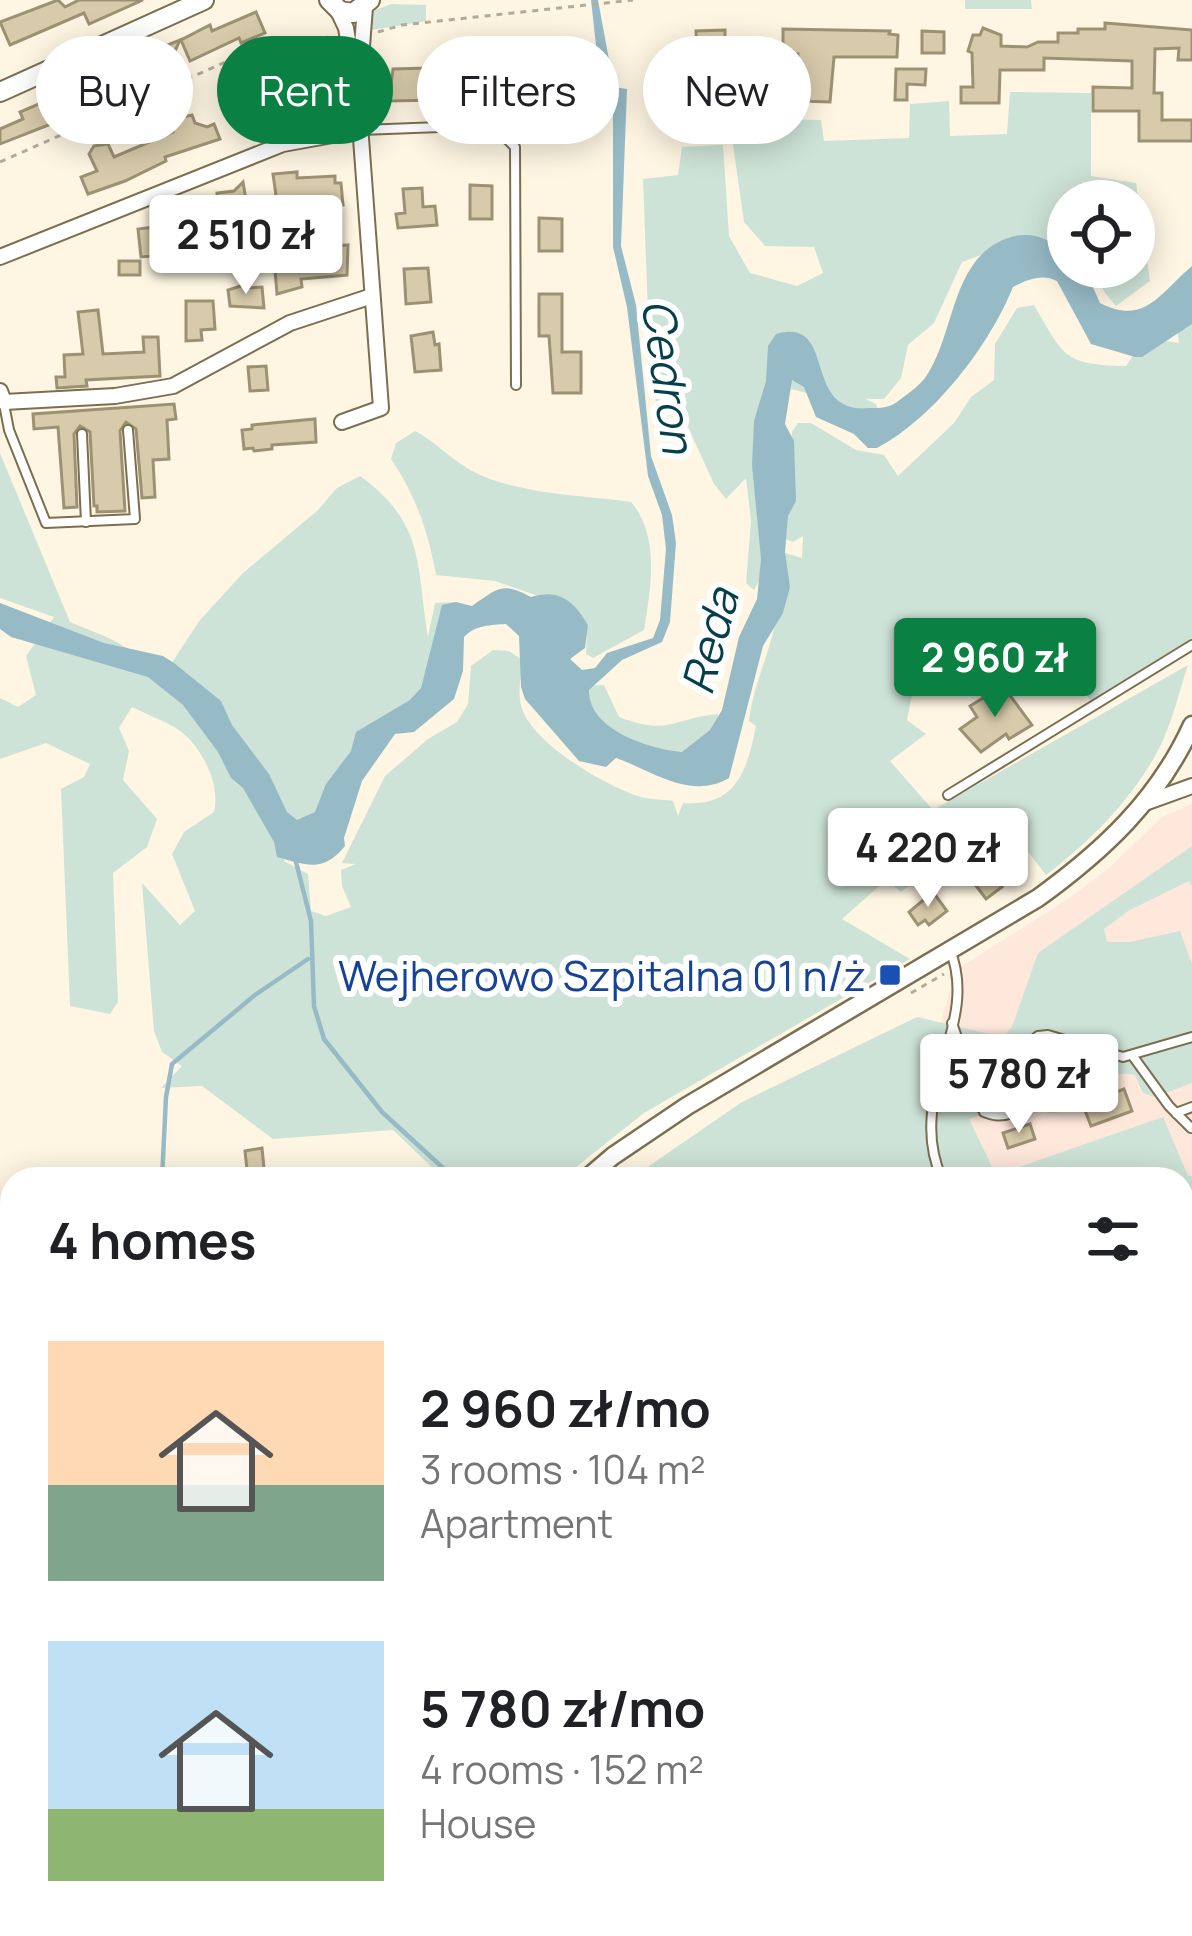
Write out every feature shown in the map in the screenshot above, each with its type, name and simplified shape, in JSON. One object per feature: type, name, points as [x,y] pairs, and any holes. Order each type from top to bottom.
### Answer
[{"type":"main road","points":[[0,92],[204,0]]},
{"type":"main road","points":[[330,3],[352,13],[370,3]]},
{"type":"street","points":[[330,3],[354,35],[370,3]]},
{"type":"street","points":[[0,257],[283,144]]},
{"type":"street","points":[[342,422],[381,409],[360,144]]},
{"type":"street","points":[[2,397],[115,396],[173,386],[290,323],[372,296]]},
{"type":"street","points":[[600,1167],[687,1106],[1038,898],[1085,863],[1145,803],[1189,748],[1192,725]]},
{"type":"street","points":[[1145,803],[1192,786]]},
{"type":"lane","points":[[393,129],[493,125],[515,147],[516,385]]},
{"type":"lane","points":[[2,397],[8,430],[46,523],[135,518],[128,430]]},
{"type":"lane","points":[[82,434],[86,522]]},
{"type":"lane","points":[[948,795],[1192,645]]},
{"type":"lane","points":[[936,1167],[928,1124],[961,988],[950,950]]},
{"type":"lane","points":[[952,1023],[981,1106],[989,1115],[1012,1113],[1026,1102],[1030,1083],[1027,1052],[1038,1036],[1048,1035],[1109,1056],[1192,1037]]},
{"type":"lane","points":[[1132,1054],[1191,1128]]},
{"type":"lane","points":[[1176,1113],[1192,1107]]},
{"type":"path","points":[[0,162],[273,41],[633,0]]},
{"type":"shaded area","points":[[1192,804],[1192,1167],[935,1167],[936,1039],[952,984],[948,975],[1068,899],[1162,817]]},
{"type":"green space","points":[[965,0],[1031,0],[1032,9],[965,9]]},
{"type":"green space","points":[[391,4],[426,5],[426,21],[366,31],[373,11]]},
{"type":"green space","points":[[1010,92],[1091,93],[1091,176],[1117,180],[1047,180],[1047,241],[1015,243],[962,262],[934,323],[908,345],[901,378],[884,399],[866,399],[876,404],[879,414],[853,412],[806,393],[780,389],[761,577],[754,590],[746,583],[751,521],[746,478],[726,499],[714,484],[688,427],[657,407],[650,367],[643,179],[678,175],[682,147],[723,145],[729,236],[750,273],[797,286],[823,273],[814,247],[765,246],[744,222],[733,144],[811,144],[811,120],[821,120],[824,141],[909,138],[910,104],[949,101],[950,136],[1007,134]]},
{"type":"green space","points":[[1102,288],[1140,288],[1116,306]]},
{"type":"green space","points":[[1034,305],[1052,336],[1077,360],[1126,366],[1145,338],[1179,343],[1177,326],[1192,312],[1192,640],[1090,701],[1061,646],[998,688],[965,660],[912,695],[907,720],[926,734],[890,761],[933,810],[1188,665],[1164,738],[1142,778],[1097,830],[1046,875],[1002,818],[901,892],[886,880],[842,919],[910,959],[644,1113],[576,1167],[432,1167],[393,1130],[273,1139],[202,1086],[161,1088],[182,1066],[162,1052],[154,1031],[142,883],[180,925],[195,911],[172,854],[184,832],[214,812],[215,789],[207,766],[185,735],[132,707],[119,728],[129,751],[123,780],[157,819],[147,847],[113,873],[118,1002],[110,1014],[70,1006],[61,789],[84,777],[90,764],[46,743],[0,759],[0,698],[18,707],[36,695],[26,656],[54,617],[0,598],[0,453],[70,622],[167,670],[200,620],[243,573],[337,488],[360,476],[397,511],[419,568],[428,637],[435,603],[454,602],[443,664],[319,819],[282,836],[284,861],[308,874],[311,911],[326,916],[351,907],[341,870],[356,864],[342,863],[385,776],[428,739],[457,722],[468,704],[471,666],[493,650],[509,651],[522,660],[520,697],[529,722],[588,772],[640,797],[673,801],[678,816],[683,803],[701,803],[727,792],[743,771],[756,726],[749,721],[750,711],[775,624],[785,553],[802,558],[803,536],[793,542],[785,539],[792,432],[798,423],[811,423],[856,450],[884,455],[898,476],[954,423],[971,397],[994,380],[995,344],[1017,308]]},
{"type":"green space","points":[[415,431],[469,469],[496,481],[631,502],[650,546],[644,630],[593,658],[586,654],[587,630],[576,609],[495,581],[436,575],[420,514],[391,459],[396,443]]},
{"type":"green space","points":[[604,685],[619,717],[660,726],[718,714],[719,738],[662,776],[563,687]]},
{"type":"green space","points":[[1192,846],[1192,887],[1189,881],[1128,911],[1104,929],[1107,942],[1180,931],[1192,964],[1192,1083],[1155,1097],[1143,1093],[1135,1075],[1123,1074],[1104,1080],[1062,1111],[1019,1106],[969,1119],[992,1167],[647,1167],[742,1102],[917,1017],[1002,1037],[1012,1027],[1038,953]]},
{"type":"green space","points":[[1163,1117],[1184,1167],[1019,1167]]},
{"type":"water","points":[[591,0],[598,0],[605,36],[595,36]]},
{"type":"water","points":[[619,88],[627,89],[621,246],[636,305],[651,456],[672,515],[676,543],[670,622],[662,642],[622,660],[589,690],[599,716],[623,735],[682,752],[710,730],[722,710],[739,637],[757,599],[761,559],[752,465],[754,421],[766,381],[768,346],[776,334],[795,332],[807,339],[826,383],[848,406],[891,405],[925,378],[975,262],[1008,238],[1024,235],[1047,240],[1047,279],[1013,287],[990,333],[957,378],[919,418],[877,448],[868,448],[854,434],[816,417],[804,387],[792,380],[785,424],[794,441],[796,501],[788,516],[785,552],[790,587],[783,613],[763,646],[729,778],[685,785],[616,758],[606,767],[579,761],[525,699],[519,636],[506,624],[489,625],[464,637],[463,671],[454,699],[414,732],[395,734],[362,781],[345,846],[322,863],[298,863],[277,857],[274,842],[218,752],[183,705],[148,677],[11,637],[0,629],[0,603],[104,643],[163,656],[174,663],[221,701],[232,725],[269,774],[287,812],[297,820],[315,812],[326,784],[351,751],[356,732],[410,700],[421,688],[442,605],[472,606],[506,588],[531,597],[550,594],[565,599],[588,625],[585,648],[570,659],[582,670],[595,668],[607,653],[653,638],[660,620],[666,549],[662,515],[648,476],[627,307],[613,247],[613,144],[619,144]]},
{"type":"water","points":[[1192,266],[1192,324],[1142,357],[1091,344],[1061,288],[1093,288],[1100,303],[1129,311],[1161,296]]},
{"type":"building","points":[[58,0],[65,7],[79,0],[143,0],[89,24],[84,13],[10,45],[0,22]]},
{"type":"building","points":[[256,12],[265,33],[217,36],[217,48],[193,60],[193,36],[189,36],[210,25],[212,31]]},
{"type":"building","points":[[1105,23],[1192,30],[1192,60],[1178,60],[1179,48],[1155,49],[1154,93],[1162,93],[1162,120],[1192,120],[1192,141],[1139,141],[1139,111],[1093,111],[1093,87],[1132,88],[1132,61],[1044,58],[1044,70],[1000,70],[999,103],[961,103],[961,87],[973,87],[972,53],[968,51],[973,35],[980,35],[983,28],[1001,35],[1001,46],[1027,47],[1058,42],[1058,33],[1105,29]]},
{"type":"building","points":[[783,29],[890,31],[898,35],[897,57],[834,57],[830,102],[811,101],[811,36],[783,36]]},
{"type":"building","points":[[725,30],[725,36],[696,36],[696,31]]},
{"type":"building","points":[[922,31],[944,32],[944,53],[922,53]]},
{"type":"building","points":[[417,68],[417,100],[393,101],[393,69]]},
{"type":"building","points":[[896,69],[926,69],[925,85],[907,84],[907,100],[895,100]]},
{"type":"building","points":[[36,105],[36,130],[0,144],[0,129],[23,119],[20,112]]},
{"type":"building","points":[[193,118],[207,127],[214,124],[217,132],[217,140],[165,157],[166,161],[125,181],[88,194],[81,177],[97,171],[89,154],[94,146],[108,144],[114,157],[145,144],[193,144]]},
{"type":"building","points":[[297,172],[297,178],[335,176],[335,183],[341,183],[343,205],[336,205],[333,221],[316,222],[315,207],[278,210],[273,174]]},
{"type":"building","points":[[243,182],[249,218],[228,223],[227,207],[218,208],[217,193],[234,191]]},
{"type":"building","points":[[470,185],[492,186],[492,219],[470,219]]},
{"type":"building","points":[[422,188],[423,207],[435,206],[437,225],[398,228],[396,214],[405,213],[403,189]]},
{"type":"building","points":[[539,218],[562,219],[562,251],[539,251]]},
{"type":"building","points":[[163,226],[165,255],[141,257],[138,229]]},
{"type":"building","points":[[348,245],[347,275],[301,279],[302,287],[277,294],[275,270],[282,269],[281,262],[303,260],[302,249]]},
{"type":"building","points":[[119,261],[140,261],[140,275],[119,275]]},
{"type":"building","points":[[428,268],[431,302],[406,304],[404,269]]},
{"type":"building","points":[[247,284],[248,288],[262,287],[264,308],[230,306],[228,290]]},
{"type":"building","points":[[539,294],[562,294],[562,352],[581,352],[581,393],[553,393],[549,336],[539,336]]},
{"type":"building","points":[[186,301],[213,301],[215,329],[201,330],[202,340],[186,341]]},
{"type":"building","points":[[98,310],[103,354],[144,352],[143,337],[158,337],[160,376],[86,380],[87,386],[57,388],[56,377],[65,377],[64,355],[83,354],[78,312]]},
{"type":"building","points":[[433,332],[441,370],[415,372],[411,336]]},
{"type":"building","points":[[266,366],[268,390],[250,391],[248,367]]},
{"type":"building","points":[[174,404],[176,419],[167,420],[169,459],[153,460],[155,497],[142,498],[136,429],[126,422],[120,431],[125,511],[97,512],[90,432],[80,426],[74,434],[77,507],[64,508],[58,427],[34,429],[33,414]]},
{"type":"building","points":[[315,419],[316,442],[244,449],[242,430],[252,425]]},
{"type":"building","points":[[1003,686],[1032,725],[1009,739],[1006,734],[981,752],[960,729],[977,717],[970,706]]},
{"type":"building","points":[[990,871],[1002,887],[986,899],[974,883]]},
{"type":"building","points":[[933,892],[947,911],[929,925],[925,920],[918,925],[909,912]]},
{"type":"building","points":[[1124,1089],[1132,1111],[1091,1126],[1083,1105]]},
{"type":"building","points":[[1030,1124],[1035,1139],[1008,1148],[1003,1133]]},
{"type":"building","points":[[262,1148],[264,1167],[247,1167],[245,1151]]},
{"type":"waterway","points":[[295,858],[311,921],[314,1006],[324,1039],[382,1112],[442,1167]]},
{"type":"waterway","points":[[163,1167],[172,1064],[255,995],[308,959]]},
{"type":"place","name":"Wejherowo Szpitalna 01 n/ż","points":[[890,975]]},
{"type":"water label","name":"Cedron","points":[[669,376]]},
{"type":"water label","name":"Reda","points":[[709,641]]}]
